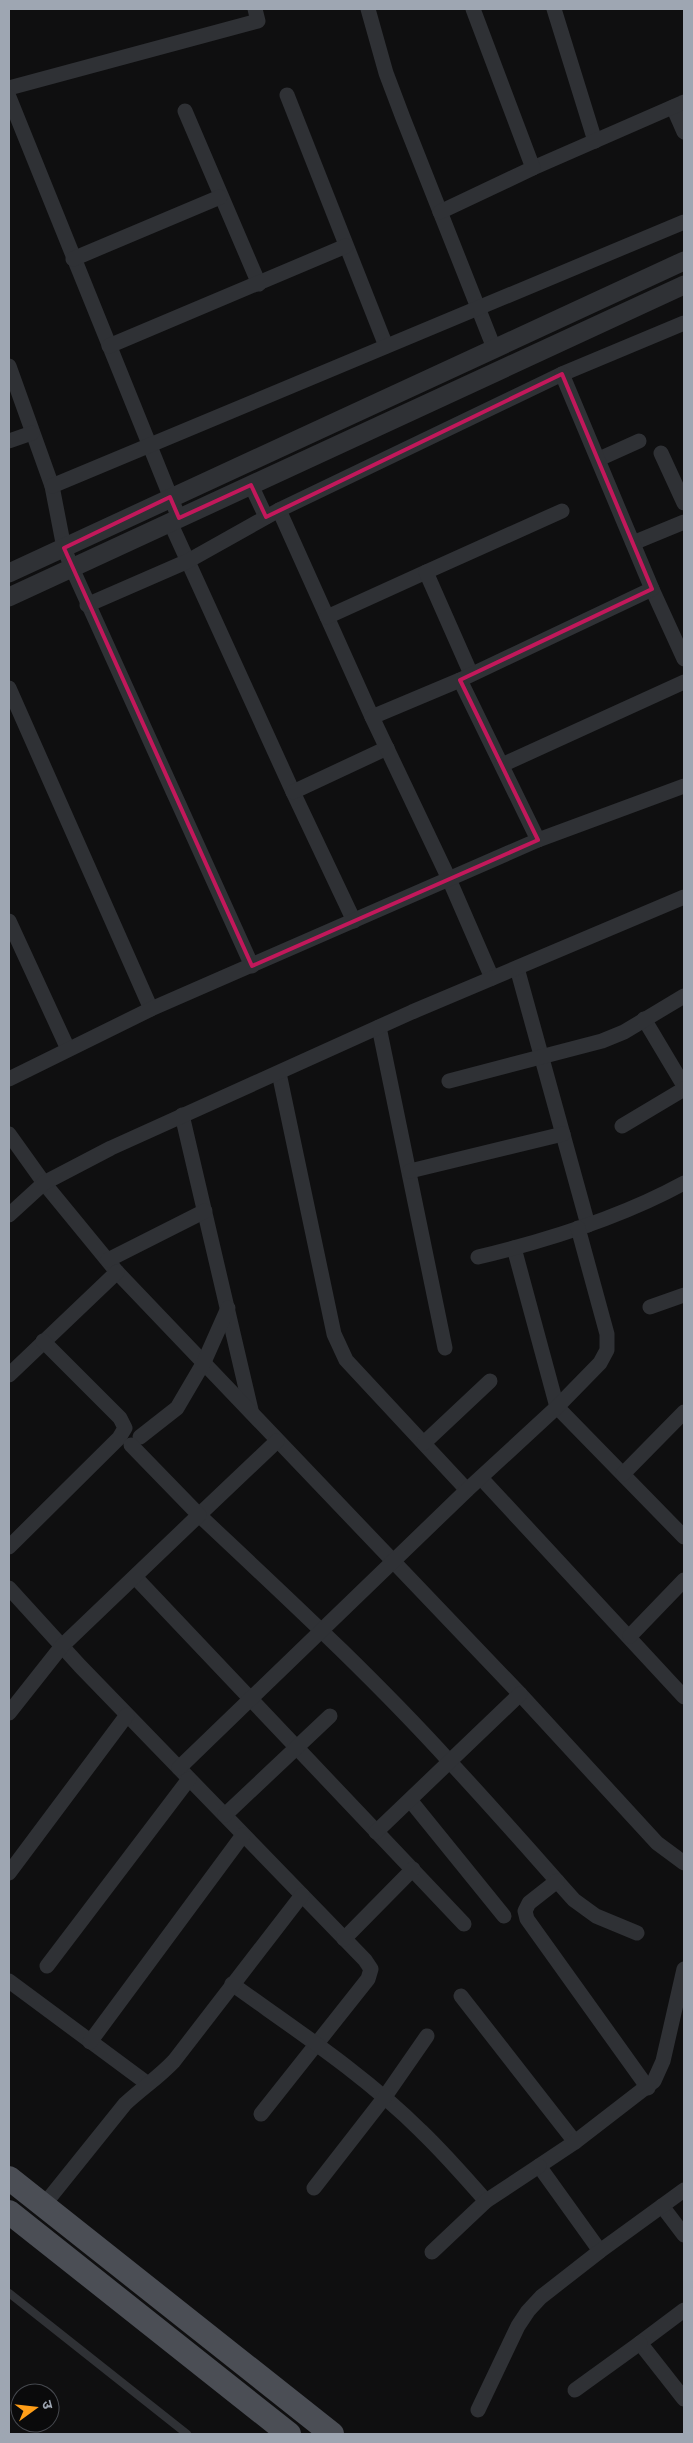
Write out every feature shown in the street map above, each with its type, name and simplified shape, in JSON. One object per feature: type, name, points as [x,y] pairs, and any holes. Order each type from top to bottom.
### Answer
[{"type":"main road","points":[[9,2178],[332,2434]]},
{"type":"main road","points":[[9,2212],[289,2434]]},
{"type":"street","points":[[9,88],[258,21],[255,9]]},
{"type":"street","points":[[368,9],[386,72],[494,348]]},
{"type":"street","points":[[473,9],[533,168]]},
{"type":"street","points":[[554,9],[595,141]]},
{"type":"street","points":[[287,94],[386,346]]},
{"type":"street","points":[[9,97],[170,497],[175,520],[188,560],[292,792],[354,921]]},
{"type":"street","points":[[440,212],[533,168],[679,105],[684,132]]},
{"type":"street","points":[[185,112],[259,284]]},
{"type":"street","points":[[74,259],[220,197]]},
{"type":"street","points":[[52,486],[684,222]]},
{"type":"street","points":[[109,346],[346,246]]},
{"type":"street","points":[[9,573],[170,497],[684,262]]},
{"type":"street","points":[[9,597],[684,285]]},
{"type":"street","points":[[87,605],[188,560],[279,510],[562,374],[684,323]]},
{"type":"street","points":[[9,366],[52,486],[64,548],[72,568],[87,605],[252,966]]},
{"type":"street","points":[[562,374],[652,589],[684,659]]},
{"type":"street","points":[[399,392],[408,413]]},
{"type":"street","points":[[9,441],[32,433]]},
{"type":"street","points":[[599,459],[638,441]]},
{"type":"street","points":[[661,453],[684,503]]},
{"type":"street","points":[[251,485],[266,517]]},
{"type":"street","points":[[279,510],[386,748],[449,879],[492,978]]},
{"type":"street","points":[[327,617],[562,511]]},
{"type":"street","points":[[633,543],[684,522]]},
{"type":"street","points":[[426,572],[502,765],[538,840]]},
{"type":"street","points":[[372,716],[466,677],[652,589]]},
{"type":"street","points":[[502,765],[684,682]]},
{"type":"street","points":[[9,688],[151,1009]]},
{"type":"street","points":[[292,792],[386,748]]},
{"type":"street","points":[[9,1079],[151,1009],[538,840],[684,786]]},
{"type":"street","points":[[9,1216],[44,1183],[83,1162],[182,1115],[379,1027],[684,897]]},
{"type":"street","points":[[9,921],[68,1049]]},
{"type":"street","points":[[47,1966],[184,1773],[250,1698],[320,1629],[557,1407],[600,1363],[607,1350],[607,1334],[563,1134],[517,968]]},
{"type":"street","points":[[449,1081],[602,1041],[684,996]]},
{"type":"street","points":[[622,1126],[684,1088],[644,1019]]},
{"type":"street","points":[[379,1027],[445,1348]]},
{"type":"street","points":[[279,1073],[334,1334],[346,1360],[467,1490]]},
{"type":"street","points":[[182,1115],[251,1412]]},
{"type":"street","points":[[9,1134],[44,1183],[113,1266],[277,1441],[520,1694],[657,1843],[684,1863]]},
{"type":"street","points":[[410,1171],[563,1134]]},
{"type":"street","points":[[478,1257],[514,1248],[620,1215],[649,1202],[684,1182]]},
{"type":"street","points":[[9,1375],[113,1266],[205,1211]]},
{"type":"street","points":[[514,1248],[557,1407],[684,1537]]},
{"type":"street","points":[[650,1307],[684,1295]]},
{"type":"street","points":[[228,1308],[204,1362],[177,1408],[135,1441],[199,1515],[320,1629],[450,1761],[585,1910],[637,1933]]},
{"type":"street","points":[[9,1547],[119,1438],[124,1428],[120,1418],[43,1341]]},
{"type":"street","points":[[424,1443],[490,1381]]},
{"type":"street","points":[[623,1474],[684,1412]]},
{"type":"street","points":[[9,1713],[62,1646],[277,1441]]},
{"type":"street","points":[[481,1478],[684,1696]]},
{"type":"street","points":[[135,1577],[464,1924]]},
{"type":"street","points":[[9,1588],[127,1715],[344,1938],[371,1969],[368,1979],[261,2114]]},
{"type":"street","points":[[630,1636],[681,1588]]},
{"type":"street","points":[[376,1832],[520,1694]]},
{"type":"street","points":[[9,1873],[127,1715]]},
{"type":"street","points":[[225,1815],[330,1716]]},
{"type":"street","points":[[410,1800],[504,1916]]},
{"type":"street","points":[[90,2042],[243,1834]]},
{"type":"street","points":[[344,1938],[413,1869]]},
{"type":"street","points":[[557,1881],[529,1904],[525,1911],[527,1920],[648,2088]]},
{"type":"street","points":[[43,2206],[125,2104],[174,2061],[302,1895]]},
{"type":"street","points":[[432,2252],[486,2201],[575,2142],[648,2088],[658,2074],[663,2061],[684,1969]]},
{"type":"street","points":[[9,1981],[148,2084]]},
{"type":"street","points":[[232,1984],[315,2044],[384,2098],[421,2130],[486,2201]]},
{"type":"street","points":[[461,1996],[575,2142]]},
{"type":"street","points":[[314,2188],[384,2098],[427,2036]]},
{"type":"street","points":[[539,2166],[600,2251]]},
{"type":"street","points":[[478,2410],[518,2326],[541,2297],[684,2190]]},
{"type":"street","points":[[662,2206],[684,2235]]},
{"type":"street","points":[[575,2390],[684,2310]]},
{"type":"street","points":[[640,2343],[684,2399]]},
{"type":"lane","points":[[9,2293],[187,2434]]},
{"type":"highlighted area","points":[[562,374],[652,589],[460,680],[538,840],[252,966],[64,548],[170,497],[179,518],[251,485],[266,517]]}]
